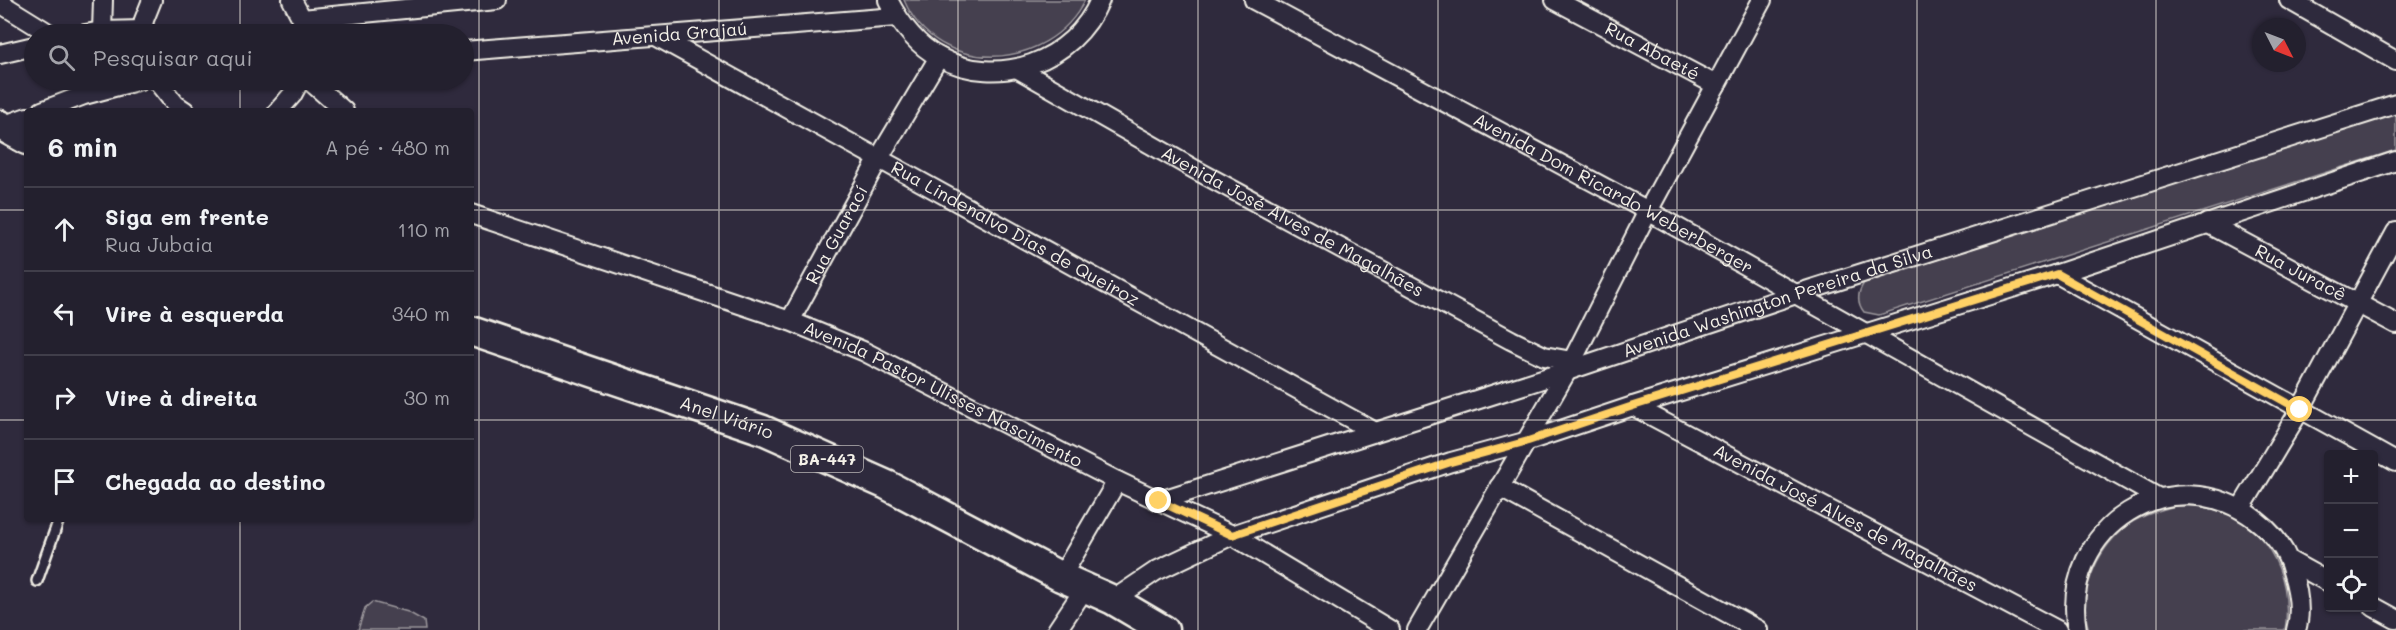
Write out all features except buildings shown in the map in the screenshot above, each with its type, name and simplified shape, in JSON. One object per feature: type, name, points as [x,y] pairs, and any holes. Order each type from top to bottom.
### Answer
[{"type":"main road","points":[[10,123],[24,137]]},
{"type":"main road","name":"Anel Viário","points":[[474,332],[763,430],[887,486],[1073,583],[1113,600],[1164,630]]},
{"type":"street","points":[[96,24],[102,0]]},
{"type":"street","points":[[144,24],[152,0]]},
{"type":"street","points":[[300,12],[497,0]]},
{"type":"street","points":[[888,0],[896,17],[915,40],[939,57],[964,67],[991,71],[1018,69],[1049,58],[1075,39],[1094,14],[1100,0]]},
{"type":"street","name":"Avenida Dom Ricardo Weberberger","points":[[1254,0],[1648,211],[2159,498]]},
{"type":"street","name":"Rua Abaeté","points":[[1555,0],[1716,85]]},
{"type":"street","points":[[1417,630],[1570,366],[1648,211],[1762,0]]},
{"type":"street","points":[[2289,0],[2396,61]]},
{"type":"street","points":[[0,3],[34,24]]},
{"type":"street","name":"Avenida Grajaú","points":[[474,50],[896,17]]},
{"type":"street","name":"Rua Lindenalvo Dias de Queiroz","points":[[656,36],[1375,432]]},
{"type":"street","points":[[0,54],[24,48]]},
{"type":"street","name":"Rua Guarací","points":[[790,321],[879,158],[939,57]]},
{"type":"street","name":"Avenida José Alves de Magalhães","points":[[1018,69],[1194,169],[1511,340],[1570,366]]},
{"type":"street","points":[[50,108],[103,90]]},
{"type":"street","points":[[164,90],[180,108]]},
{"type":"street","points":[[281,108],[295,90]]},
{"type":"street","points":[[320,90],[341,108]]},
{"type":"street","name":"Avenida Washington Pereira da Silva","points":[[1159,501],[1375,432],[1570,366],[2396,104]]},
{"type":"street","points":[[1113,600],[1156,571],[1232,535],[1451,462],[1528,441],[1863,333],[2057,274],[2396,161]]},
{"type":"street","name":"Avenida Pastor Ulisses Nascimento","points":[[474,215],[790,321],[863,351],[1117,481],[1232,535],[1390,630]]},
{"type":"street","name":"Rua Juracê","points":[[2207,223],[2396,324]]},
{"type":"street","points":[[2241,508],[2300,410],[2396,232]]},
{"type":"street","points":[[2057,274],[2396,462]]},
{"type":"street","name":"Avenida José Alves de Magalhães","points":[[1633,406],[2057,630]]},
{"type":"street","points":[[1057,630],[1073,583],[1117,481]]},
{"type":"street","points":[[1498,487],[1758,630]]},
{"type":"street","points":[[2078,630],[2074,612],[2077,581],[2088,553],[2107,528],[2131,509],[2159,498],[2187,494],[2215,497],[2241,508],[2270,530],[2290,561],[2298,593],[2296,630]]},
{"type":"street","points":[[2290,561],[2324,580]]},
{"type":"street","points":[[2378,610],[2396,619]]},
{"type":"lane","points":[[37,581],[58,522]]},
{"type":"shaded area","points":[[904,0],[1085,0],[1068,24],[1046,41],[1021,52],[993,56],[966,53],[941,43],[920,25]]},
{"type":"shaded area","points":[[2396,113],[2396,150],[1879,315],[1864,312],[1860,305],[1859,294],[1864,283]]},
{"type":"shaded area","points":[[2175,506],[2200,506],[2224,513],[2242,522],[2258,535],[2270,550],[2279,568],[2287,609],[2285,630],[2089,630],[2085,602],[2087,588],[2097,561],[2105,549],[2124,528],[2135,520]]},
{"type":"shaded area","points":[[372,602],[408,612],[424,621],[425,630],[358,630],[365,608]]},
{"type":"route","points":[[1159,501],[1232,535],[1451,462],[1528,441],[1863,333],[2057,274],[2300,410]]}]
